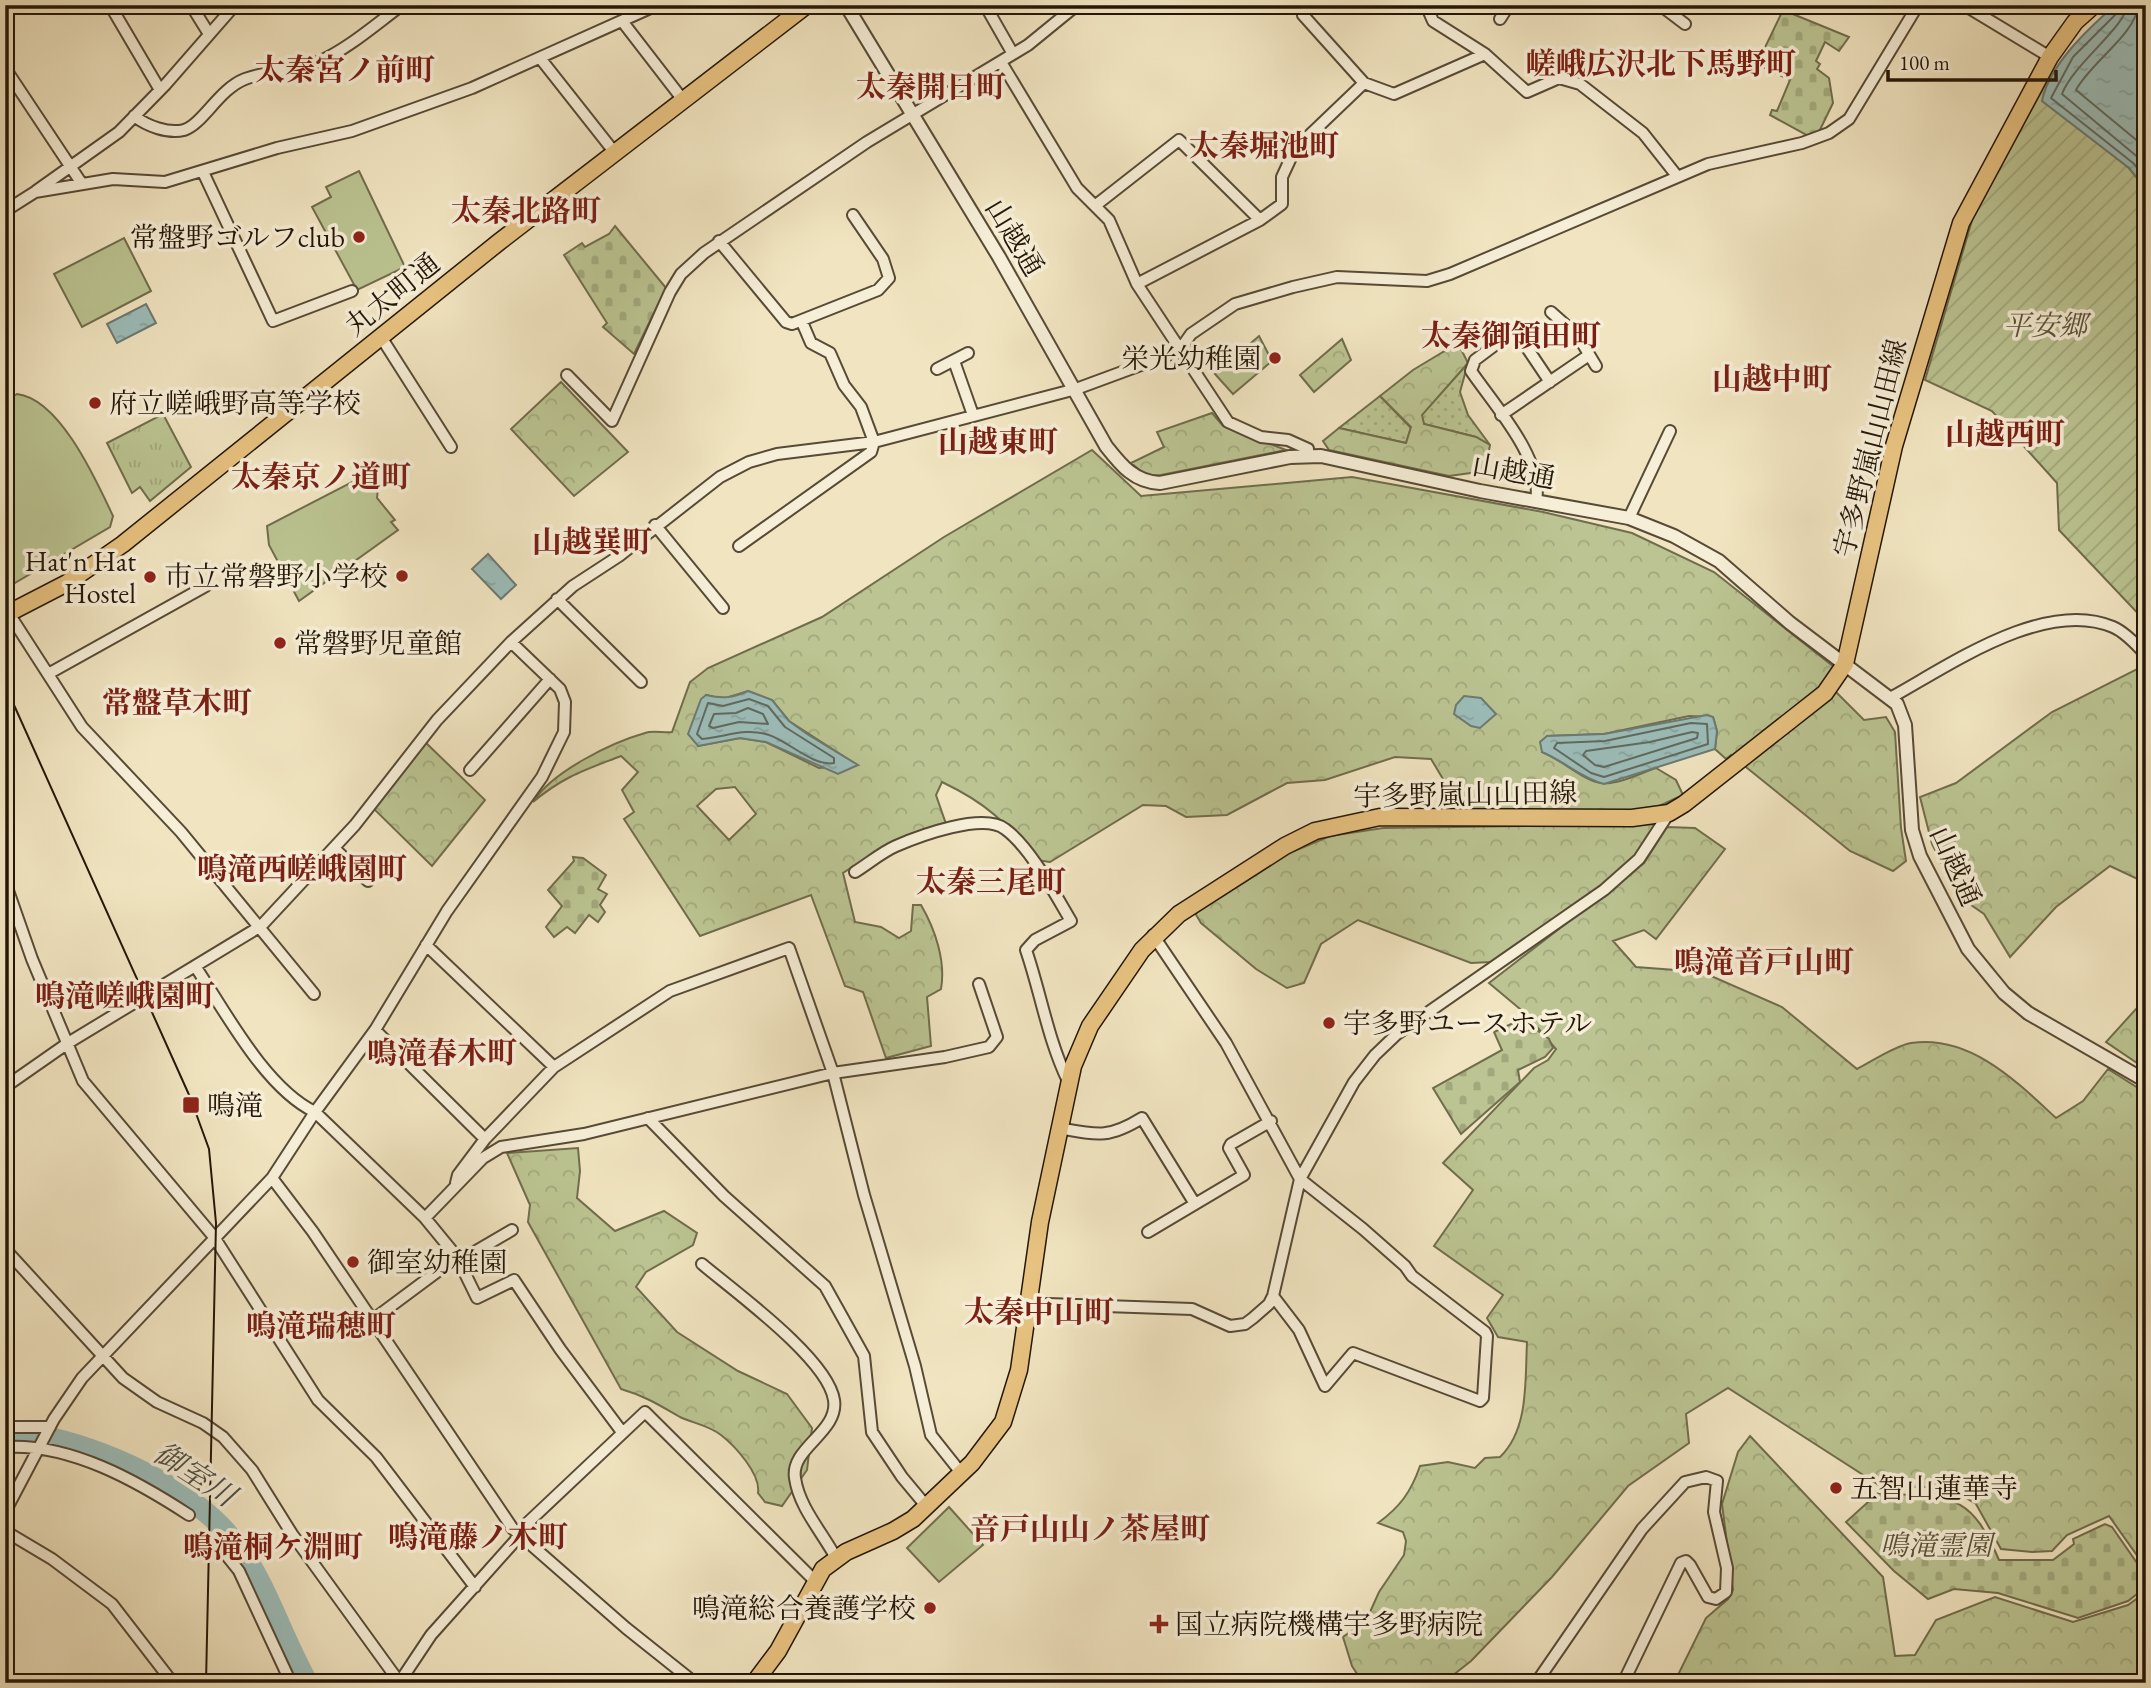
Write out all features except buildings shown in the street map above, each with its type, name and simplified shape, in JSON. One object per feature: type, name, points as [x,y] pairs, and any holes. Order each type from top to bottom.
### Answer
[{"type":"main road","name":"丸太町通","points":[[7,612],[67,583],[123,544],[381,337],[807,5]]},
{"type":"main road","name":"宇多野嵐山山田線","points":[[754,1683],[784,1642],[815,1581],[836,1558],[893,1531],[927,1507],[962,1474],[990,1441],[1007,1412],[1019,1370],[1027,1307],[1068,1081],[1090,1026],[1153,935],[1179,914],[1285,846],[1315,831],[1348,821],[1380,817],[1632,818],[1669,813],[1825,693],[1845,664],[1894,446],[1961,223],[2050,57],[2076,22],[2094,5]]},
{"type":"street","points":[[110,5],[160,90]]},
{"type":"street","points":[[191,5],[209,34]]},
{"type":"street","points":[[5,211],[119,132],[235,5]]},
{"type":"street","points":[[134,116],[163,130],[184,130],[201,120],[219,96],[244,79],[287,72],[318,62],[402,5]]},
{"type":"street","points":[[35,192],[113,179],[165,182],[277,148],[352,131],[472,88],[657,5]]},
{"type":"street","name":"山越通","points":[[846,5],[913,113],[1111,452],[1127,471],[1143,481],[1160,483],[1290,457],[1344,460],[1480,491],[1629,518],[1674,536],[1719,561],[1790,623],[1892,697],[1905,725],[1909,806],[1916,843],[1968,949],[2004,993],[2028,1013],[2146,1081]]},
{"type":"street","points":[[985,5],[1013,54]]},
{"type":"street","points":[[567,374],[612,421],[670,292],[681,274],[719,241],[913,113],[1001,62],[1077,5]]},
{"type":"street","points":[[1306,5],[1303,15],[1364,83],[1394,94],[1485,54]]},
{"type":"street","points":[[1426,5],[1433,21],[1485,54],[1527,92],[1559,78],[1580,84],[1643,133],[1677,176]]},
{"type":"street","points":[[1500,19],[1509,5]]},
{"type":"street","points":[[1660,5],[1685,24]]},
{"type":"street","points":[[5,1087],[68,1043],[261,926],[334,848],[437,720],[511,642],[557,599],[720,477],[749,462],[777,454],[874,442],[1076,389],[1179,351],[1191,334],[1235,304],[1337,277],[1427,281],[1438,278],[1708,163],[1810,141],[1829,133],[1849,119],[1918,5]]},
{"type":"street","points":[[1964,5],[2050,57]]},
{"type":"street","points":[[622,21],[683,100]]},
{"type":"street","points":[[540,58],[615,153]]},
{"type":"street","points":[[1001,62],[1077,188],[1109,220],[1137,284],[1227,422],[1261,437],[1303,444],[1308,449],[1308,457]]},
{"type":"street","points":[[5,68],[82,184]]},
{"type":"street","points":[[1137,284],[1260,220],[1282,204],[1282,177],[1295,149],[1364,83]]},
{"type":"street","points":[[1096,205],[1179,140],[1260,220]]},
{"type":"street","points":[[203,172],[274,321],[352,290]]},
{"type":"street","points":[[719,241],[786,322],[802,322],[878,290],[888,282],[883,259],[853,215]]},
{"type":"street","points":[[1551,312],[1578,336],[1596,366]]},
{"type":"street","points":[[739,546],[871,452],[874,442],[861,407],[844,385],[830,353],[811,343],[802,322]]},
{"type":"street","points":[[1536,501],[1539,488],[1530,458],[1471,371],[1475,360],[1515,330],[1550,382]]},
{"type":"street","points":[[381,337],[451,447]]},
{"type":"street","points":[[937,369],[968,354]]},
{"type":"street","points":[[1501,415],[1589,355]]},
{"type":"street","points":[[954,361],[973,415]]},
{"type":"street","points":[[1629,518],[1670,431]]},
{"type":"street","points":[[655,525],[723,608]]},
{"type":"street","points":[[48,674],[206,586]]},
{"type":"street","points":[[557,599],[641,682]]},
{"type":"street","points":[[7,612],[82,727],[181,832],[261,926],[314,994]]},
{"type":"street","points":[[1892,697],[1982,647],[2056,621],[2089,621],[2114,627],[2146,655]]},
{"type":"street","points":[[5,1511],[48,1430],[82,1378],[272,1178],[315,1112],[375,1030],[447,911],[542,778],[559,746],[565,720],[565,702],[560,690],[511,642]]},
{"type":"street","points":[[470,770],[550,680]]},
{"type":"street","points":[[1027,1307],[1048,1304],[1192,1309],[1230,1326],[1245,1324],[1253,1318],[1269,1304],[1273,1296],[1300,1178],[1338,1107],[1375,1055],[1397,1034],[1604,890],[1639,859],[1669,813]]},
{"type":"street","points":[[855,872],[894,846],[956,826],[983,823],[1004,827],[1044,875],[1071,921],[1034,940],[1026,950],[1044,1004],[1055,1054],[1068,1081]]},
{"type":"street","points":[[334,848],[368,881]]},
{"type":"street","points":[[5,882],[32,959],[83,1081],[214,1237],[257,1299],[318,1400],[376,1457],[475,1587]]},
{"type":"street","points":[[1153,935],[1226,1043],[1300,1178],[1388,1251],[1412,1276],[1488,1336],[1483,1398],[1480,1401],[1448,1390],[1353,1353],[1325,1386],[1299,1330],[1273,1296]]},
{"type":"street","points":[[426,945],[554,1067]]},
{"type":"street","points":[[425,1218],[456,1183],[458,1175],[485,1139],[554,1067],[670,991],[789,948],[833,1073],[867,1209],[915,1366],[930,1435],[962,1474]]},
{"type":"street","points":[[195,966],[243,1039],[274,1077],[303,1106],[315,1112],[425,1218],[458,1259],[477,1298],[514,1280],[560,1349],[622,1432]]},
{"type":"street","points":[[456,1183],[463,1181],[488,1153],[501,1147],[584,1134],[833,1073],[945,1057],[989,1047],[997,1037],[979,984]]},
{"type":"street","points":[[375,1030],[485,1139]]},
{"type":"street","points":[[648,1118],[724,1196],[825,1286],[864,1356],[872,1432],[902,1477],[927,1507]]},
{"type":"street","points":[[1059,1128],[1101,1136],[1116,1134],[1142,1118],[1195,1204]]},
{"type":"street","points":[[1148,1232],[1244,1175],[1229,1148],[1231,1144],[1271,1121]]},
{"type":"street","points":[[272,1178],[313,1232],[371,1321],[519,1533],[626,1629],[695,1683]]},
{"type":"street","points":[[371,1321],[458,1259],[512,1230]]},
{"type":"street","points":[[5,1248],[102,1357],[141,1392],[223,1437],[252,1470],[292,1534],[400,1683],[431,1635],[519,1533],[645,1412],[815,1581]]},
{"type":"street","points":[[702,1264],[795,1343],[819,1369],[834,1398],[834,1412],[829,1422],[795,1465],[794,1477],[806,1510],[836,1558]]},
{"type":"street","points":[[5,1427],[48,1430]]},
{"type":"street","points":[[5,1447],[38,1448],[76,1457],[111,1472],[190,1515]]},
{"type":"street","points":[[1536,1683],[1598,1590],[1651,1520],[1685,1482],[1706,1477],[1717,1481],[1714,1512],[1727,1568],[1726,1592],[1716,1600],[1708,1597],[1690,1564],[1686,1561],[1681,1563],[1623,1683]]},
{"type":"street","points":[[5,1531],[52,1559],[112,1604],[173,1683]]},
{"type":"street","points":[[227,1556],[239,1571],[291,1683]]},
{"type":"green space","points":[[1783,10],[1849,37],[1839,51],[1825,42],[1816,61],[1820,64],[1817,69],[1829,78],[1833,103],[1818,134],[1810,137],[1770,115],[1772,110],[1777,111],[1790,80],[1757,64]]},
{"type":"green space","name":"平安郷","points":[[2049,77],[2056,110],[2129,168],[2146,189],[2146,622],[2059,530],[2057,483],[1992,411],[1925,380],[1973,217]]},
{"type":"green space","name":"常盤野ゴルフclub","points":[[359,171],[405,267],[357,290],[312,207],[331,197],[326,187]]},
{"type":"green space","points":[[615,226],[666,288],[634,354],[603,327],[607,323],[564,255],[582,243],[585,247],[609,234]]},
{"type":"green space","points":[[124,238],[151,291],[82,327],[54,274]]},
{"type":"green space","points":[[1259,336],[1272,361],[1233,394],[1215,374]]},
{"type":"green space","points":[[1342,339],[1351,360],[1314,392],[1300,375]]},
{"type":"green space","points":[[1458,343],[1468,363],[1422,415],[1424,424],[1476,437],[1490,445],[1485,471],[1449,476],[1329,450],[1323,441],[1339,428],[1406,443],[1411,427],[1380,396],[1413,370]]},
{"type":"green space","points":[[1468,363],[1460,392],[1468,415],[1490,445],[1476,437],[1424,424],[1421,415]]},
{"type":"green space","points":[[561,382],[628,452],[574,496],[511,429]]},
{"type":"green space","points":[[17,394],[33,399],[62,425],[97,482],[113,516],[110,527],[5,587],[5,401]]},
{"type":"green space","points":[[1380,396],[1411,428],[1406,443],[1339,428]]},
{"type":"green space","points":[[1212,413],[1223,426],[1286,450],[1161,475],[1147,476],[1131,463],[1164,447],[1157,432]]},
{"type":"green space","points":[[163,414],[191,467],[150,501],[140,487],[132,493],[107,443]]},
{"type":"green space","points":[[1092,450],[1141,496],[1352,477],[1543,512],[1632,533],[1714,572],[1834,667],[1825,681],[1864,720],[1886,717],[1895,732],[1901,828],[1906,861],[1893,871],[1850,851],[1731,755],[1726,759],[1715,749],[1717,731],[1713,717],[1689,716],[1604,734],[1547,736],[1542,752],[1595,782],[1615,782],[1656,768],[1676,780],[1683,795],[1644,813],[1461,809],[1431,759],[1395,757],[1325,780],[1287,783],[1227,815],[1186,817],[1166,806],[1143,805],[1050,862],[1036,860],[1014,834],[984,806],[942,782],[936,795],[946,824],[884,847],[843,873],[855,922],[881,927],[899,938],[911,931],[913,905],[921,905],[938,945],[942,967],[941,989],[927,997],[931,1046],[886,1058],[863,992],[845,986],[811,895],[700,936],[624,819],[634,812],[622,790],[638,772],[621,756],[565,780],[533,802],[554,780],[599,751],[648,732],[672,732],[690,682],[708,668],[822,617],[944,537]],"holes":[[[748,691],[772,700],[789,721],[857,765],[819,768],[766,742],[740,738],[698,746],[706,695],[723,699]],[[735,787],[756,814],[729,840],[697,806],[716,789]]]},
{"type":"green space","points":[[387,464],[394,473],[378,488],[377,498],[395,520],[391,522],[398,530],[299,601],[269,545],[267,526]]},
{"type":"green space","points":[[2145,665],[2146,883],[2110,866],[2056,907],[2010,957],[1984,914],[1958,896],[1932,844],[1920,797],[1956,783],[2052,712]]},
{"type":"green space","points":[[423,740],[485,800],[432,866],[373,808]]},
{"type":"green space","points":[[1655,824],[1635,856],[1600,887],[1491,962],[1471,963],[1358,920],[1321,944],[1304,983],[1287,988],[1256,969],[1201,923],[1195,913],[1197,908],[1287,854],[1330,836],[1383,828]]},
{"type":"green space","points":[[1667,827],[1695,828],[1725,849],[1656,939],[1644,930],[1613,941],[1636,967],[1702,972],[1782,1007],[1857,1069],[1904,1045],[1933,1042],[1973,1053],[1991,1064],[2009,1076],[2056,1118],[2083,1101],[2108,1069],[2146,1093],[2146,1568],[2109,1516],[2067,1535],[2052,1551],[2001,1549],[1976,1504],[1948,1487],[1882,1487],[1728,1388],[1686,1414],[1689,1443],[1628,1486],[1552,1577],[1471,1661],[1443,1683],[1363,1683],[1352,1666],[1343,1637],[1366,1621],[1379,1592],[1404,1555],[1406,1541],[1403,1532],[1378,1523],[1404,1498],[1420,1466],[1448,1462],[1475,1468],[1485,1458],[1500,1457],[1516,1433],[1524,1404],[1527,1342],[1498,1337],[1487,1318],[1503,1295],[1434,1246],[1473,1190],[1443,1163],[1534,1068],[1548,1060],[1556,1049],[1526,1014],[1489,983],[1644,863]]},
{"type":"green space","points":[[573,857],[583,858],[606,875],[598,889],[607,894],[600,905],[605,912],[598,922],[589,915],[575,933],[567,927],[554,937],[546,927],[562,906],[548,890],[574,861]]},
{"type":"green space","points":[[2146,998],[2146,1069],[2106,1042]]},
{"type":"green space","points":[[1522,1019],[1549,1039],[1553,1048],[1545,1057],[1518,1070],[1520,1082],[1461,1134],[1433,1088],[1502,1050],[1494,1032]]},
{"type":"green space","points":[[578,1148],[580,1171],[577,1198],[615,1231],[664,1211],[697,1233],[693,1245],[646,1272],[636,1287],[677,1332],[738,1371],[787,1394],[812,1428],[807,1470],[782,1506],[765,1502],[758,1493],[751,1469],[740,1453],[717,1432],[621,1389],[528,1222],[530,1205],[507,1153]]},
{"type":"green space","points":[[1750,1436],[1883,1577],[1895,1656],[1915,1655],[1936,1620],[1995,1597],[2073,1622],[2128,1605],[2146,1592],[2146,1683],[1674,1683],[1706,1618],[1728,1599],[1733,1590],[1722,1504],[1738,1452]]},
{"type":"green space","name":"鳴滝霊園","points":[[1878,1493],[1939,1498],[1954,1502],[1977,1520],[1999,1560],[2053,1560],[2074,1544],[2073,1539],[2105,1524],[2112,1527],[2146,1576],[2146,1587],[2128,1601],[2078,1618],[1998,1593],[1954,1589],[1928,1599],[1894,1571],[1846,1522]]},
{"type":"green space","points":[[949,1507],[983,1545],[939,1582],[907,1548]]},
{"type":"water","points":[[2115,5],[2146,5],[2146,189],[2129,168],[2042,101],[2061,61],[2082,36]]},
{"type":"water","points":[[146,304],[156,323],[117,343],[107,324]]},
{"type":"water","points":[[488,554],[516,585],[501,599],[472,569]]},
{"type":"water","points":[[748,691],[772,700],[789,721],[858,765],[838,774],[766,742],[740,738],[698,746],[688,734],[701,699],[706,695],[727,697]]},
{"type":"water","points":[[1464,696],[1481,698],[1496,714],[1480,728],[1471,726],[1454,714],[1456,705]]},
{"type":"water","points":[[1707,715],[1713,717],[1717,731],[1715,749],[1604,784],[1542,752],[1540,742],[1547,736],[1604,734]]},
{"type":"waterway","name":"御室川","points":[[5,1435],[48,1437],[102,1453],[156,1478],[205,1512],[226,1531],[252,1567],[308,1683]]},
{"type":"tram line","points":[[5,685],[190,1097],[209,1149],[216,1223],[206,1683]]},
{"type":"place","name":"常盤野ゴルフclub","points":[[359,237]]},
{"type":"place","name":"栄光幼稚園","points":[[1275,358]]},
{"type":"place","name":"府立嵯峨野高等学校","points":[[95,403]]},
{"type":"place","name":"市立常磐野小学校","points":[[402,576]]},
{"type":"place","name":"Hat'n Hat Hostel","points":[[150,577]]},
{"type":"place","name":"常磐野児童館","points":[[280,643]]},
{"type":"place","name":"宇多野ユースホテル","points":[[1329,1023]]},
{"type":"place","name":"鳴滝","points":[[191,1105]]},
{"type":"place","name":"御室幼稚園","points":[[353,1262]]},
{"type":"place","name":"五智山蓮華寺","points":[[1836,1488]]},
{"type":"place","name":"鳴滝総合養護学校","points":[[930,1608]]},
{"type":"place","name":"国立病院機構宇多野病院","points":[[1159,1624]]},
{"type":"district","name":"嵯峨広沢北下馬野町","points":[[1661,63]]},
{"type":"district","name":"太秦宮ノ前町","points":[[345,69]]},
{"type":"district","name":"太秦開日町","points":[[931,86]]},
{"type":"district","name":"太秦堀池町","points":[[1264,145]]},
{"type":"district","name":"太秦北路町","points":[[526,210]]},
{"type":"district","name":"太秦御領田町","points":[[1511,335]]},
{"type":"district","name":"山越中町","points":[[1772,378]]},
{"type":"district","name":"山越西町","points":[[2005,433]]},
{"type":"district","name":"山越東町","points":[[998,441]]},
{"type":"district","name":"太秦京ノ道町","points":[[321,476]]},
{"type":"district","name":"山越巽町","points":[[592,541]]},
{"type":"district","name":"常盤草木町","points":[[177,702]]},
{"type":"district","name":"鳴滝西嵯峨園町","points":[[302,868]]},
{"type":"district","name":"太秦三尾町","points":[[991,881]]},
{"type":"district","name":"鳴滝音戸山町","points":[[1764,961]]},
{"type":"district","name":"鳴滝嵯峨園町","points":[[125,995]]},
{"type":"district","name":"鳴滝春木町","points":[[442,1052]]},
{"type":"district","name":"太秦中山町","points":[[1039,1311]]},
{"type":"district","name":"鳴滝瑞穂町","points":[[321,1325]]},
{"type":"district","name":"音戸山山ノ茶屋町","points":[[1090,1528]]},
{"type":"district","name":"鳴滝藤ノ木町","points":[[478,1536]]},
{"type":"district","name":"鳴滝桐ケ淵町","points":[[273,1546]]}]
